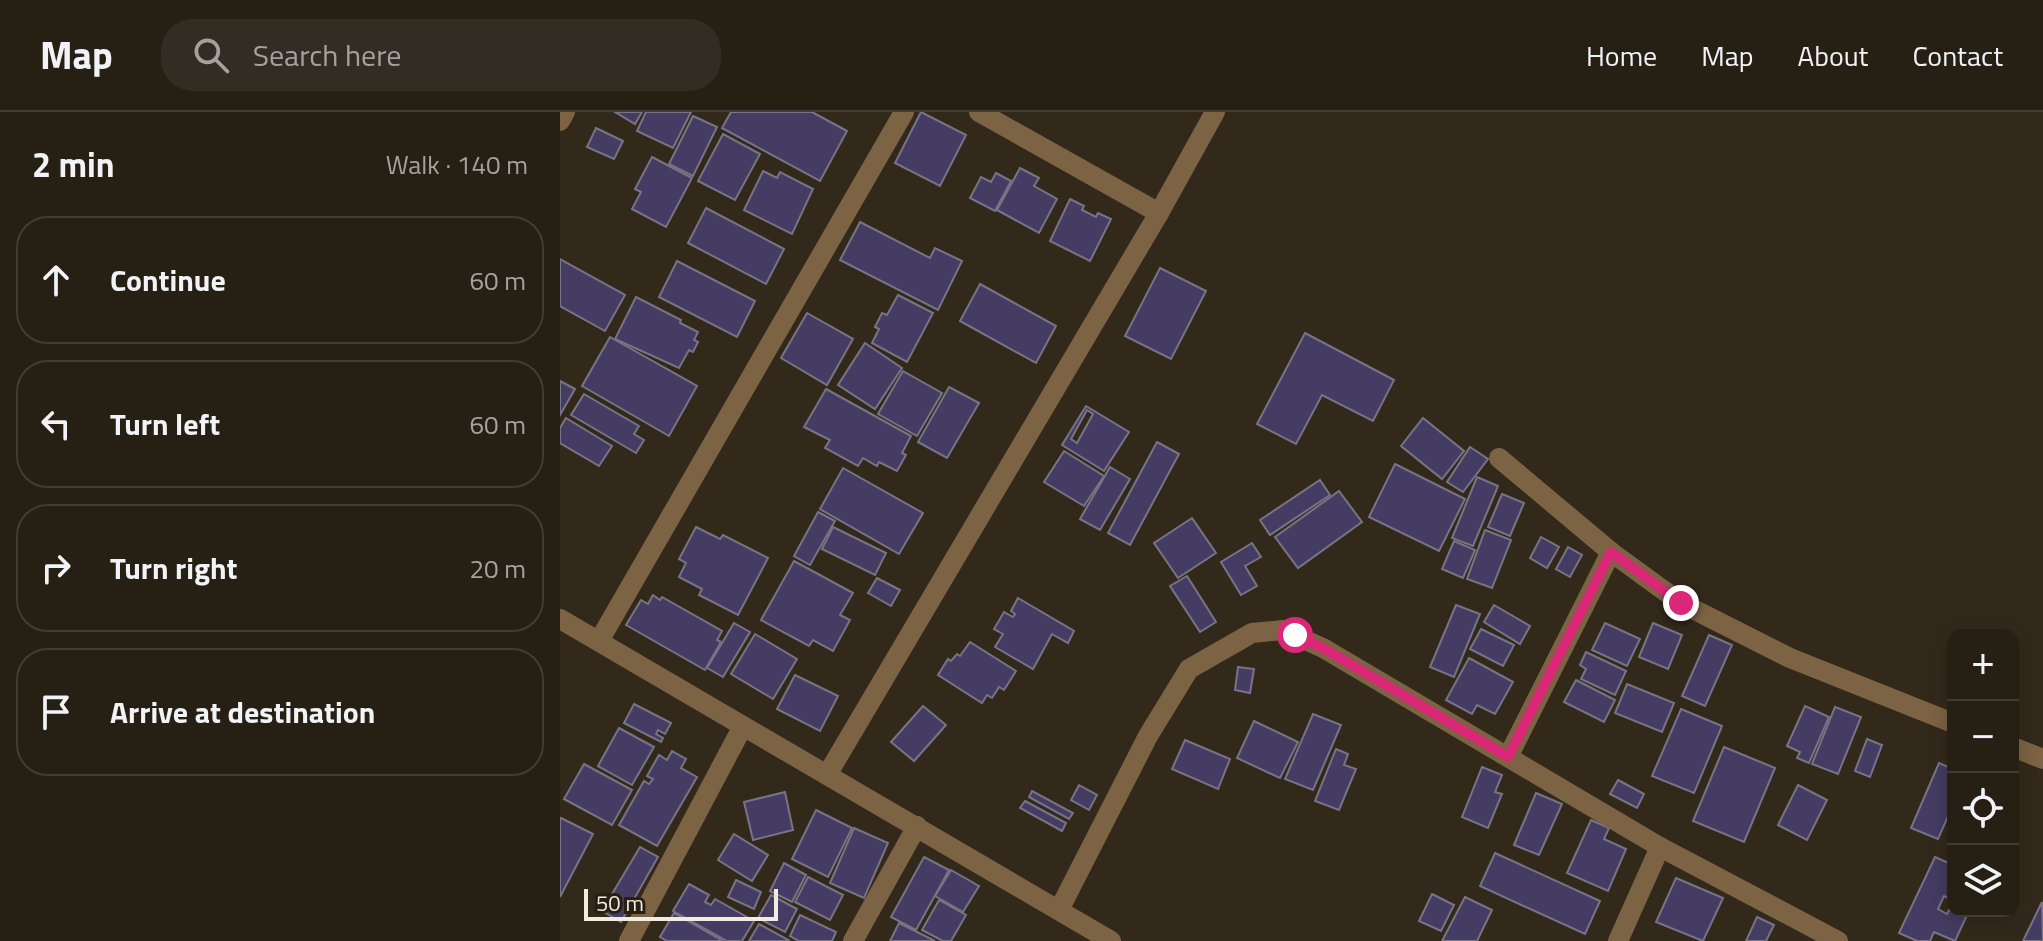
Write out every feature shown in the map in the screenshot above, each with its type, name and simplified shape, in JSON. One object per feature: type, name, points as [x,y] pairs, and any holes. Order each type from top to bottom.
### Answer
[{"type":"street","points":[[560,121],[565,112]]},
{"type":"street","points":[[599,641],[904,112]]},
{"type":"street","points":[[979,112],[1159,213]]},
{"type":"street","points":[[827,775],[1159,213],[1215,112]]},
{"type":"street","points":[[1499,458],[1611,552],[1681,603],[1776,652],[1947,721]]},
{"type":"street","points":[[1508,757],[1611,552]]},
{"type":"street","points":[[560,619],[1111,941]]},
{"type":"street","points":[[1059,910],[1148,736],[1189,669],[1252,633],[1283,630],[1323,648],[1660,847],[1838,941]]},
{"type":"street","points":[[629,941],[743,726]]},
{"type":"street","points":[[2019,749],[2043,759]]},
{"type":"street","points":[[853,941],[917,826]]},
{"type":"street","points":[[1618,941],[1660,847]]},
{"type":"building","points":[[615,112],[642,112],[635,124]]},
{"type":"building","points":[[646,112],[691,112],[673,148],[637,131]]},
{"type":"building","points":[[731,112],[812,112],[847,131],[820,181],[722,128]]},
{"type":"building","points":[[921,112],[966,135],[940,186],[895,163]]},
{"type":"building","points":[[693,116],[717,127],[693,176],[669,164]]},
{"type":"building","points":[[596,128],[623,141],[614,159],[587,147]]},
{"type":"building","points":[[723,134],[760,154],[735,200],[698,181]]},
{"type":"building","points":[[652,157],[692,178],[666,227],[632,209],[641,192],[635,189]]},
{"type":"building","points":[[1020,168],[1039,178],[1034,186],[1057,199],[1039,233],[997,210]]},
{"type":"building","points":[[763,171],[777,178],[780,172],[813,189],[792,234],[744,210]]},
{"type":"building","points":[[996,173],[1011,181],[995,211],[970,198],[981,177],[991,182]]},
{"type":"building","points":[[1070,199],[1096,217],[1098,213],[1111,219],[1090,261],[1050,241]]},
{"type":"building","points":[[706,208],[784,249],[766,284],[688,243]]},
{"type":"building","points":[[860,222],[930,258],[935,248],[962,261],[938,310],[840,260]]},
{"type":"building","points":[[560,259],[625,295],[605,331],[560,306]]},
{"type":"building","points":[[677,261],[755,301],[737,337],[659,297]]},
{"type":"building","points":[[1160,268],[1206,291],[1171,359],[1125,336]]},
{"type":"building","points":[[980,284],[1056,326],[1036,363],[960,321]]},
{"type":"building","points":[[898,295],[933,313],[907,362],[872,343],[882,313],[887,315]]},
{"type":"building","points":[[636,297],[698,332],[694,340],[698,342],[693,352],[689,350],[679,368],[615,339]]},
{"type":"building","points":[[807,313],[853,339],[827,385],[781,358]]},
{"type":"building","points":[[1305,333],[1394,380],[1373,421],[1322,395],[1296,444],[1257,424]]},
{"type":"building","points":[[610,337],[697,386],[669,436],[582,386]]},
{"type":"building","points":[[865,343],[902,368],[875,409],[838,385]]},
{"type":"building","points":[[903,371],[942,393],[917,436],[878,414]]},
{"type":"building","points":[[560,381],[575,389],[560,415]]},
{"type":"building","points":[[949,387],[979,403],[947,458],[918,442]]},
{"type":"building","points":[[826,389],[911,436],[902,453],[906,455],[897,471],[879,462],[877,466],[863,458],[858,466],[825,448],[830,440],[804,427]]},
{"type":"building","points":[[584,394],[639,426],[634,434],[644,440],[636,453],[571,415]]},
{"type":"building","points":[[1086,406],[1129,432],[1104,471],[1062,445]],"holes":[[[1087,410],[1093,414],[1077,443],[1071,439]]]},
{"type":"building","points":[[566,418],[612,446],[599,466],[560,443],[560,428]]},
{"type":"building","points":[[1423,418],[1464,451],[1442,479],[1401,446]]},
{"type":"building","points":[[1157,442],[1179,454],[1130,545],[1108,533]]},
{"type":"building","points":[[1470,447],[1488,459],[1463,492],[1447,482]]},
{"type":"building","points":[[1064,451],[1104,476],[1084,506],[1044,482]]},
{"type":"building","points":[[1395,464],[1465,499],[1439,551],[1369,517]]},
{"type":"building","points":[[1110,467],[1130,479],[1100,530],[1080,519]]},
{"type":"building","points":[[843,468],[923,513],[899,554],[820,509]]},
{"type":"building","points":[[1477,477],[1498,486],[1473,546],[1452,538]]},
{"type":"building","points":[[1320,480],[1330,495],[1270,535],[1260,520]]},
{"type":"building","points":[[1339,491],[1362,522],[1298,568],[1275,537]]},
{"type":"building","points":[[1502,494],[1524,503],[1510,536],[1488,527]]},
{"type":"building","points":[[818,512],[835,521],[810,565],[794,556]]},
{"type":"building","points":[[1192,518],[1216,553],[1178,578],[1154,543]]},
{"type":"building","points":[[696,527],[720,539],[723,535],[768,558],[738,615],[699,595],[702,589],[679,577],[686,563],[679,559]]},
{"type":"building","points":[[833,527],[886,553],[875,575],[822,549]]},
{"type":"building","points":[[1485,530],[1511,540],[1492,588],[1467,579]]},
{"type":"building","points":[[1541,537],[1559,547],[1547,568],[1530,558]]},
{"type":"building","points":[[1454,541],[1475,550],[1463,578],[1442,569]]},
{"type":"building","points":[[1252,543],[1261,557],[1245,566],[1257,586],[1241,595],[1221,562]]},
{"type":"building","points":[[1568,547],[1582,555],[1570,577],[1556,569]]},
{"type":"building","points":[[794,561],[853,593],[840,615],[850,620],[833,651],[813,640],[809,646],[761,620]]},
{"type":"building","points":[[1187,576],[1216,622],[1200,632],[1170,586]]},
{"type":"building","points":[[877,578],[900,590],[891,606],[868,593]]},
{"type":"building","points":[[653,595],[722,631],[717,640],[721,642],[705,670],[626,625],[641,600],[648,604]]},
{"type":"building","points":[[1018,598],[1074,631],[1068,643],[1052,634],[1033,669],[995,647],[1003,634],[994,629],[1004,612],[1013,617],[1015,614],[1011,611]]},
{"type":"building","points":[[1456,605],[1480,614],[1454,677],[1430,667]]},
{"type":"building","points":[[1494,605],[1530,626],[1520,644],[1484,622]]},
{"type":"building","points":[[734,623],[750,632],[723,677],[707,668]]},
{"type":"building","points":[[1605,623],[1640,639],[1627,666],[1592,650]]},
{"type":"building","points":[[1653,623],[1682,635],[1668,669],[1639,657]]},
{"type":"building","points":[[1481,629],[1514,645],[1503,666],[1470,649]]},
{"type":"building","points":[[755,634],[797,659],[773,699],[731,674]]},
{"type":"building","points":[[1709,635],[1732,645],[1705,706],[1682,696]]},
{"type":"building","points":[[970,642],[1016,671],[1004,690],[999,687],[992,698],[987,695],[982,703],[938,675],[948,659],[951,661],[957,654],[960,656]]},
{"type":"building","points":[[1586,652],[1626,671],[1615,695],[1581,679],[1586,669],[1580,665]]},
{"type":"building","points":[[1469,658],[1513,682],[1495,714],[1477,705],[1472,714],[1446,700]]},
{"type":"building","points":[[1238,667],[1254,669],[1250,693],[1235,690]]},
{"type":"building","points":[[795,675],[838,696],[820,731],[777,709]]},
{"type":"building","points":[[1576,680],[1615,700],[1604,722],[1564,702]]},
{"type":"building","points":[[1627,684],[1674,703],[1662,732],[1615,713]]},
{"type":"building","points":[[634,704],[671,723],[665,734],[658,730],[656,734],[663,738],[661,742],[624,723]]},
{"type":"building","points":[[923,706],[946,725],[914,761],[891,742]]},
{"type":"building","points":[[1805,706],[1829,717],[1809,763],[1797,758],[1800,752],[1787,746]]},
{"type":"building","points":[[1835,707],[1861,717],[1838,774],[1812,764]]},
{"type":"building","points":[[1681,709],[1722,726],[1694,793],[1652,776]]},
{"type":"building","points":[[1313,714],[1341,725],[1313,790],[1285,779]]},
{"type":"building","points":[[1254,721],[1298,742],[1280,778],[1237,758]]},
{"type":"building","points":[[619,728],[654,747],[632,785],[598,766]]},
{"type":"building","points":[[1867,739],[1882,745],[1870,777],[1855,771]]},
{"type":"building","points":[[1185,740],[1230,759],[1218,789],[1172,769]]},
{"type":"building","points":[[1724,747],[1775,768],[1744,842],[1693,821]]},
{"type":"building","points":[[1336,749],[1348,754],[1344,765],[1356,769],[1339,810],[1315,801]]},
{"type":"building","points":[[672,751],[686,759],[681,768],[697,777],[657,846],[619,825],[644,781],[649,784],[653,779],[647,776],[659,755],[667,760]]},
{"type":"building","points":[[1939,763],[1947,766],[1947,819],[1938,839],[1911,828]]},
{"type":"building","points":[[584,764],[632,790],[612,825],[564,799]]},
{"type":"building","points":[[1482,767],[1502,775],[1495,792],[1502,794],[1488,828],[1462,817]]},
{"type":"building","points":[[1618,780],[1644,794],[1637,808],[1610,794]]},
{"type":"building","points":[[1079,785],[1097,795],[1089,810],[1071,800]]},
{"type":"building","points":[[1798,785],[1827,800],[1807,840],[1778,825]]},
{"type":"building","points":[[1032,791],[1073,813],[1069,819],[1029,797]]},
{"type":"building","points":[[785,792],[793,830],[753,840],[744,802]]},
{"type":"building","points":[[1536,793],[1562,804],[1539,855],[1514,845]]},
{"type":"building","points":[[1025,801],[1066,823],[1062,831],[1020,808]]},
{"type":"building","points":[[816,810],[852,828],[828,877],[792,859]]},
{"type":"building","points":[[560,820],[593,834],[560,897]]},
{"type":"building","points":[[1591,820],[1609,828],[1604,839],[1626,849],[1608,891],[1567,873]]},
{"type":"building","points":[[854,828],[888,843],[864,898],[830,883]]},
{"type":"building","points":[[734,834],[768,855],[752,881],[718,860]]},
{"type":"building","points":[[640,847],[658,857],[621,922],[602,911]]},
{"type":"building","points":[[1495,853],[1600,901],[1585,934],[1480,886]]},
{"type":"building","points":[[924,857],[949,870],[916,930],[891,917]]},
{"type":"building","points":[[1935,857],[1947,862],[1947,898],[1944,896],[1938,909],[1947,917],[1966,917],[1955,941],[1934,932],[1930,941],[1917,941],[1899,933]]},
{"type":"building","points":[[784,863],[806,875],[792,902],[770,891]]},
{"type":"building","points":[[951,870],[979,886],[963,912],[935,896]]},
{"type":"building","points":[[808,877],[843,895],[830,920],[795,902]]},
{"type":"building","points":[[1676,878],[1723,898],[1703,941],[1656,922]]},
{"type":"building","points":[[736,880],[761,892],[754,909],[728,897]]},
{"type":"building","points":[[689,884],[709,895],[705,902],[711,905],[715,899],[754,921],[742,941],[727,941],[673,911]]},
{"type":"building","points":[[1432,894],[1454,905],[1441,931],[1419,921]]},
{"type":"building","points":[[771,895],[797,909],[785,932],[758,918]]},
{"type":"building","points":[[1465,897],[1492,910],[1477,941],[1442,941]]},
{"type":"building","points":[[939,900],[966,915],[951,941],[943,941],[922,930]]},
{"type":"building","points":[[2042,902],[2043,941],[2023,941]]},
{"type":"building","points":[[674,913],[723,941],[667,941],[660,937]]},
{"type":"building","points":[[800,915],[836,932],[832,941],[799,941],[790,936]]},
{"type":"building","points":[[1757,917],[1774,925],[1766,941],[1746,941]]},
{"type":"building","points":[[899,923],[935,941],[890,941]]},
{"type":"building","points":[[759,924],[790,941],[749,941]]},
{"type":"route","points":[[1295,635],[1323,648],[1508,757],[1611,552],[1681,603]]}]
